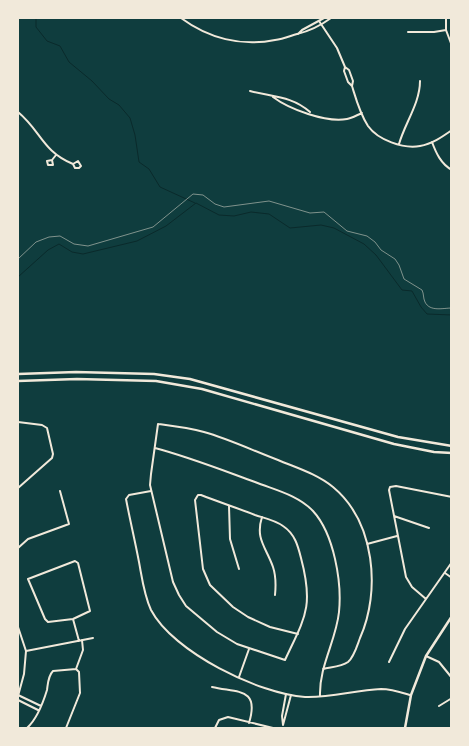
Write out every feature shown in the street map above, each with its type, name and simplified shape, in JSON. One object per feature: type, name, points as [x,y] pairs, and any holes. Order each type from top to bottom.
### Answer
[{"type":"main road","points":[[18,374],[76,372],[154,374],[190,379],[398,437],[452,446]]},
{"type":"main road","points":[[18,381],[77,379],[156,381],[178,384],[202,389],[394,444],[434,452],[452,453]]},
{"type":"main road","points":[[405,728],[411,695],[426,656],[452,616]]},
{"type":"street","points":[[180,18],[207,33],[232,41],[245,42],[274,41],[304,34],[331,18]]},
{"type":"street","points":[[298,34],[324,18]]},
{"type":"street","points":[[446,18],[446,30],[452,46]]},
{"type":"street","points":[[319,21],[337,48],[348,82],[352,86],[368,127],[377,135],[398,144],[420,146],[432,142],[452,130]]},
{"type":"street","points":[[408,32],[446,30]]},
{"type":"street","points":[[345,68],[349,70],[353,81],[352,86]]},
{"type":"street","points":[[398,144],[420,92],[420,81]]},
{"type":"street","points":[[250,91],[273,97],[292,99],[312,114]]},
{"type":"street","points":[[273,97],[282,104],[328,120],[347,119],[362,113]]},
{"type":"street","points":[[18,112],[28,120],[47,148],[73,164]]},
{"type":"street","points":[[432,142],[436,155],[452,170]]},
{"type":"street","points":[[52,160],[56,155]]},
{"type":"street","points":[[18,422],[42,425],[47,428],[53,454],[52,458],[18,488]]},
{"type":"street","points":[[298,634],[248,617],[233,607],[210,585],[203,569],[195,502],[196,497],[200,495],[285,527],[293,536],[307,579],[308,594],[305,617],[298,634],[286,660],[249,649],[231,641],[191,611],[182,600],[173,582],[151,491],[150,474],[158,424],[206,432],[321,478],[335,489],[349,505],[361,526],[367,544],[372,591],[370,613],[349,661],[322,669]]},
{"type":"street","points":[[155,448],[202,462],[294,497],[316,515],[332,548],[340,593],[338,618],[322,669],[320,697]]},
{"type":"street","points":[[426,599],[408,581],[393,516],[389,493],[390,487],[396,486],[452,497]]},
{"type":"street","points":[[18,548],[28,539],[68,524],[60,491]]},
{"type":"street","points":[[151,491],[127,497],[148,601],[156,617],[173,638],[200,657],[239,677],[261,687],[286,694],[320,697],[380,689],[411,695]]},
{"type":"street","points":[[229,506],[230,539],[239,569]]},
{"type":"street","points":[[393,516],[429,528]]},
{"type":"street","points":[[262,517],[259,533],[274,573],[276,581],[275,595]]},
{"type":"street","points":[[367,544],[397,536]]},
{"type":"street","points":[[77,561],[90,611],[73,619],[48,622],[28,580],[77,561]]},
{"type":"street","points":[[389,662],[405,629],[452,562]]},
{"type":"street","points":[[445,573],[452,578]]},
{"type":"street","points":[[73,619],[81,641],[82,650],[76,669]]},
{"type":"street","points":[[18,627],[26,651],[24,674],[18,696],[41,706]]},
{"type":"street","points":[[26,651],[93,638]]},
{"type":"street","points":[[239,677],[249,649]]},
{"type":"street","points":[[426,656],[438,662],[452,678]]},
{"type":"street","points":[[26,728],[34,719],[41,706],[47,690],[49,675],[53,671],[76,669]]},
{"type":"street","points":[[66,728],[80,693],[79,672],[76,669]]},
{"type":"street","points":[[212,687],[236,690],[249,697],[252,701],[253,710],[249,723]]},
{"type":"street","points":[[283,725],[282,716],[286,694]]},
{"type":"street","points":[[281,728],[291,695]]},
{"type":"street","points":[[439,706],[452,698]]},
{"type":"street","points":[[18,700],[38,711]]},
{"type":"street","points":[[29,706],[31,702]]},
{"type":"street","points":[[215,728],[219,720],[225,717],[263,728],[273,728]]},
{"type":"path","points":[[18,259],[36,242],[49,237],[60,236],[74,244],[88,246],[146,230],[156,226],[188,198],[197,194],[203,195],[215,204],[224,207],[269,201],[310,213],[324,212],[347,231],[370,238],[399,265],[404,278],[422,290],[428,306],[434,309],[452,308]]},
{"type":"waterway","points":[[36,18],[36,27],[47,41],[60,46],[69,62],[92,81],[109,99],[119,105],[130,118],[139,162],[149,169],[160,187],[195,203]]},
{"type":"waterway","points":[[18,277],[48,250],[59,244],[72,252],[83,254],[137,241],[166,226],[196,203],[219,215],[234,216],[251,212],[269,214],[290,228],[321,225],[334,228],[364,244],[376,255],[402,290],[412,291],[427,314],[452,315]]}]
